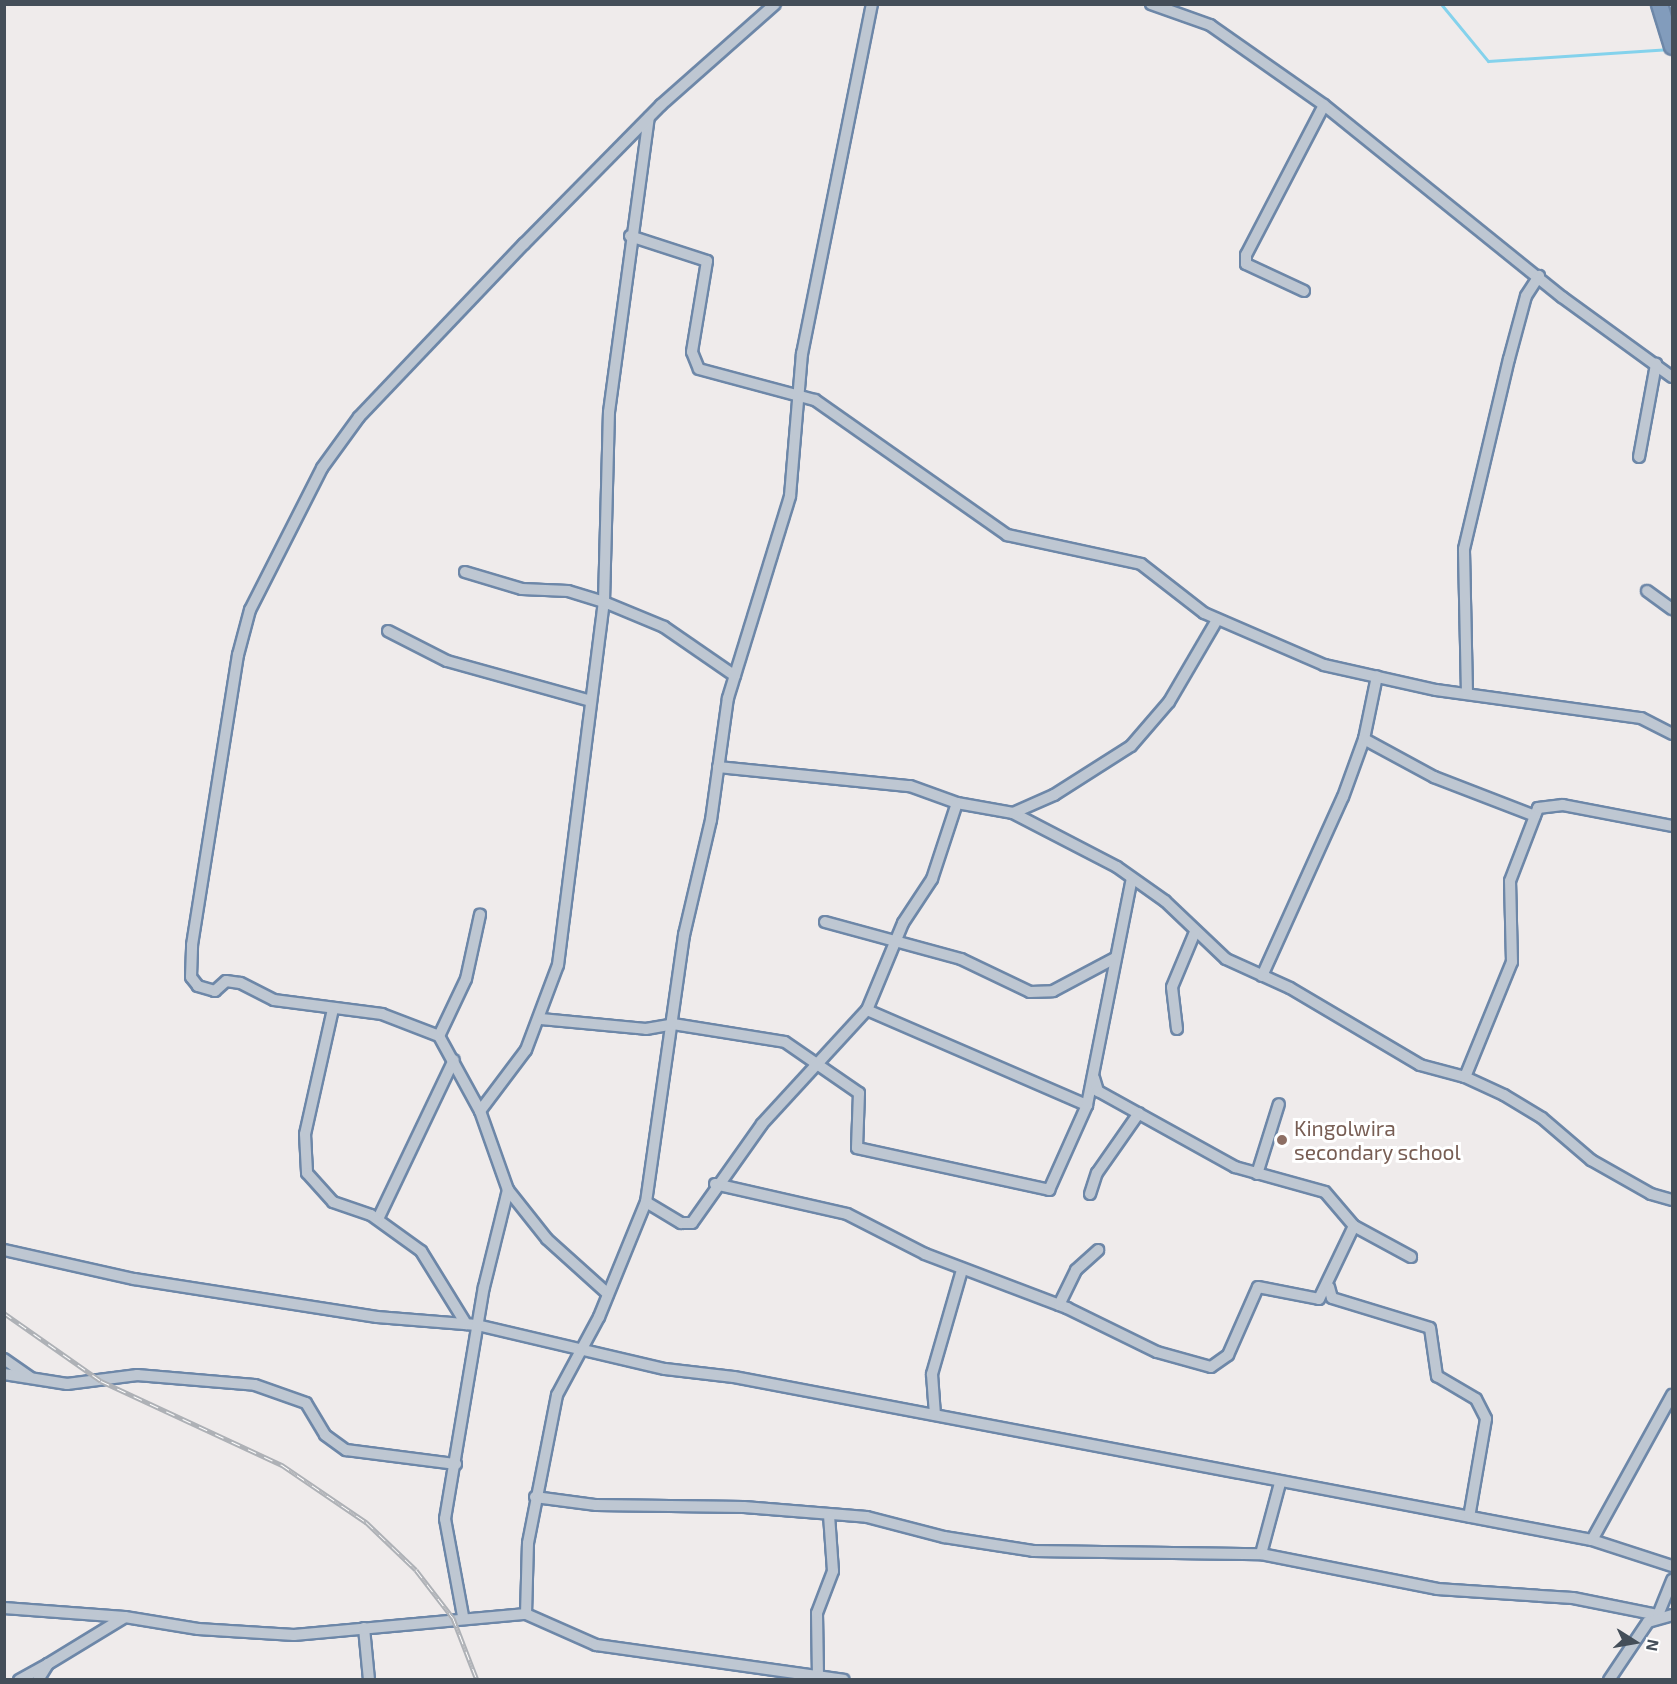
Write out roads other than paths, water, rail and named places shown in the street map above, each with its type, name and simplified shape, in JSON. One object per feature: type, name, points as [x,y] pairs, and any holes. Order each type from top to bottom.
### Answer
[{"type":"highway","points":[[1659,4],[1671,41]]},
{"type":"street","points":[[608,1294],[547,1239],[508,1190],[480,1111],[440,1036],[382,1014],[274,1000],[240,983],[226,981],[215,991],[198,986],[191,977],[238,655],[259,583],[322,468],[359,417],[649,118],[775,4]]},
{"type":"street","points":[[526,1614],[522,1581],[535,1497],[557,1395],[608,1294],[646,1202],[684,934],[735,676],[790,496],[797,393],[872,4]]},
{"type":"street","points":[[1151,4],[1210,25],[1324,105],[1539,276],[1672,377]]},
{"type":"street","points":[[1304,291],[1246,264],[1246,255],[1324,105]]},
{"type":"street","points":[[480,1111],[502,1088],[541,1019],[558,965],[604,602],[609,412],[630,236],[649,118]]},
{"type":"street","points":[[630,236],[706,261],[692,352],[699,369],[797,393],[849,419],[1007,535],[1141,564],[1217,620],[1309,660],[1467,694],[1641,718],[1672,734]]},
{"type":"street","points":[[1467,694],[1464,549],[1526,296],[1539,276]]},
{"type":"street","points":[[1640,458],[1656,364]]},
{"type":"street","points":[[465,572],[522,589],[568,591],[604,602],[664,627],[735,676]]},
{"type":"street","points":[[1647,591],[1672,609]]},
{"type":"street","points":[[1013,813],[1054,795],[1131,746],[1179,686],[1217,620]]},
{"type":"street","points":[[388,631],[456,664],[591,701]]},
{"type":"street","points":[[1262,976],[1364,739],[1377,676]]},
{"type":"street","points":[[1364,739],[1434,777],[1535,816]]},
{"type":"street","points":[[718,767],[910,786],[957,803],[1013,813],[1099,855],[1132,878],[1226,959],[1262,976],[1420,1065],[1465,1077],[1542,1118],[1591,1160],[1651,1194],[1672,1200]]},
{"type":"street","points":[[646,1202],[681,1223],[692,1223],[716,1184],[814,1064],[867,1010],[895,943],[932,879],[957,803]]},
{"type":"street","points":[[1465,1077],[1512,962],[1510,881],[1535,816],[1543,805],[1553,804],[1672,826]]},
{"type":"street","points":[[541,1019],[646,1029],[672,1024],[785,1042],[859,1093],[857,1148],[1038,1190],[1051,1189],[1087,1105],[1132,878]]},
{"type":"street","points":[[440,1036],[466,980],[480,915]]},
{"type":"street","points":[[825,922],[895,943],[961,959],[1030,992],[1053,992],[1115,958]]},
{"type":"street","points":[[1177,1029],[1172,987],[1195,932]]},
{"type":"street","points":[[333,1009],[303,1161],[315,1186],[333,1202],[378,1219],[429,1261],[466,1324]]},
{"type":"street","points":[[867,1010],[1087,1105]]},
{"type":"street","points":[[378,1219],[454,1060]]},
{"type":"street","points":[[1093,1074],[1098,1091],[1257,1174],[1325,1192],[1354,1226],[1411,1257]]},
{"type":"street","points":[[1257,1174],[1278,1104]]},
{"type":"street","points":[[1090,1194],[1097,1173],[1139,1113]]},
{"type":"street","points":[[716,1184],[847,1214],[963,1270],[1059,1305],[1157,1352],[1211,1367],[1228,1355],[1258,1287],[1319,1299],[1329,1287],[1354,1226]]},
{"type":"street","points":[[463,1617],[446,1546],[445,1519],[456,1464],[477,1325],[508,1190]]},
{"type":"street","points":[[4,1250],[134,1279],[377,1317],[477,1325],[579,1350],[936,1415],[1280,1483],[1592,1540],[1672,1566]]},
{"type":"street","points":[[1059,1305],[1076,1270],[1098,1250]]},
{"type":"street","points":[[936,1415],[932,1374],[963,1270]]},
{"type":"street","points":[[1329,1287],[1332,1298],[1430,1328],[1437,1376],[1480,1405],[1484,1437],[1469,1517]]},
{"type":"street","points":[[4,1359],[30,1377]]},
{"type":"street","points":[[4,1374],[68,1384],[137,1375],[255,1385],[306,1403],[325,1435],[346,1450],[456,1464]]},
{"type":"street","points":[[1592,1540],[1672,1395]]},
{"type":"street","points":[[1262,1554],[1280,1483]]},
{"type":"street","points":[[535,1497],[867,1516],[944,1537],[1033,1551],[1262,1554],[1437,1589],[1573,1598],[1658,1615],[1672,1615]]},
{"type":"street","points":[[818,1677],[817,1613],[833,1571],[830,1515]]},
{"type":"street","points":[[1609,1680],[1658,1615],[1672,1580]]},
{"type":"street","points":[[4,1608],[125,1617],[198,1629],[294,1635],[438,1624],[463,1617],[526,1614],[596,1645],[844,1680]]},
{"type":"street","points":[[19,1680],[125,1617]]},
{"type":"street","points":[[364,1628],[369,1680]]},
{"type":"street","points":[[38,1680],[48,1664]]},
{"type":"waterway","points":[[1441,4],[1488,61],[1667,49]]},
{"type":"railway","points":[[4,1313],[101,1381],[282,1465],[366,1522],[416,1570],[453,1618],[477,1680]]},
{"type":"place","name":"Kingolwira secondary school","points":[[1282,1140]]}]
